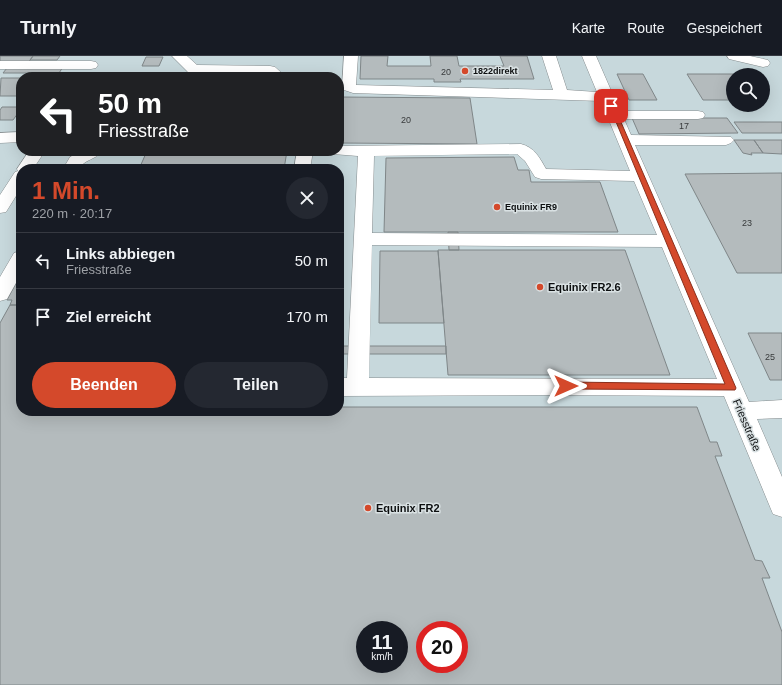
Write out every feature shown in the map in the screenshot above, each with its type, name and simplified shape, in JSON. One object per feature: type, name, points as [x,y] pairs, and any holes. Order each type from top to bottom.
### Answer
[{"type":"street","points":[[179,56],[191,72]]},
{"type":"street","points":[[351,56],[349,87],[353,90],[560,94],[607,97]]},
{"type":"street","points":[[549,56],[560,94]]},
{"type":"street","name":"Friesstraße","points":[[589,56],[782,506]]},
{"type":"street","points":[[734,56],[763,62]]},
{"type":"street","points":[[0,65],[94,60]]},
{"type":"street","points":[[86,72],[94,60]]},
{"type":"street","points":[[218,72],[270,70],[273,72]]},
{"type":"street","points":[[615,115],[698,115]]},
{"type":"street","points":[[0,138],[16,137]]},
{"type":"street","points":[[625,140],[726,140]]},
{"type":"street","points":[[344,151],[521,149],[532,158],[541,174],[641,176]]},
{"type":"street","points":[[366,151],[363,239],[349,387],[559,386],[731,388]]},
{"type":"street","points":[[74,164],[76,160],[84,156]]},
{"type":"street","points":[[0,208],[16,183]]},
{"type":"street","points":[[363,239],[668,241]]},
{"type":"street","points":[[0,294],[16,266]]},
{"type":"street","points":[[741,411],[782,409]]},
{"type":"shaded area","points":[[0,56],[782,56],[782,685],[0,685]]},
{"type":"building","points":[[0,56],[33,56],[28,63],[0,63]]},
{"type":"building","points":[[33,56],[60,56],[57,60],[30,60]]},
{"type":"building","points":[[361,56],[388,56],[387,66],[431,66],[430,56],[457,56],[459,66],[504,66],[500,56],[527,56],[534,79],[460,79],[461,82],[434,82],[434,79],[360,79]]},
{"type":"building","points":[[146,57],[163,57],[159,66],[142,66]]},
{"type":"building","points":[[63,67],[60,72],[3,73],[7,68]]},
{"type":"building","points":[[617,74],[643,74],[657,100],[629,100]]},
{"type":"building","points":[[687,74],[726,74],[726,100],[703,100]]},
{"type":"building","points":[[1,78],[16,78],[16,96],[0,96]]},
{"type":"building","points":[[344,97],[470,98],[477,144],[344,143]]},
{"type":"building","points":[[2,107],[16,107],[16,116],[13,120],[0,120],[0,110]]},
{"type":"building","points":[[632,118],[727,118],[738,133],[639,134]]},
{"type":"building","points":[[734,122],[782,122],[782,133],[742,133]]},
{"type":"building","points":[[734,140],[754,140],[763,153],[751,153],[752,155],[743,153]]},
{"type":"building","points":[[754,140],[782,140],[782,154],[763,153]]},
{"type":"building","points":[[145,156],[286,156],[285,164],[141,164]]},
{"type":"building","name":"Equinix FR9","points":[[514,157],[518,170],[529,170],[531,182],[600,182],[618,232],[384,232],[386,158]]},
{"type":"building","points":[[782,173],[782,273],[737,273],[685,174]]},
{"type":"building","points":[[448,232],[458,232],[459,250],[449,250]]},
{"type":"building","name":"Equinix FR2.6","points":[[438,250],[625,250],[670,375],[448,375]]},
{"type":"building","points":[[380,251],[438,251],[444,323],[379,323]]},
{"type":"building","points":[[16,283],[16,305],[10,305],[12,300],[7,300]]},
{"type":"building","name":"Equinix FR2","points":[[10,305],[16,305],[16,416],[344,416],[344,407],[697,407],[710,442],[717,442],[722,456],[715,456],[755,560],[762,561],[770,578],[762,578],[782,632],[782,685],[0,685],[0,323]]},
{"type":"building","points":[[748,333],[782,333],[782,380],[770,380]]},
{"type":"building","points":[[344,346],[446,346],[446,354],[344,354]]},
{"type":"place","name":"1822direkt","points":[[465,71]]},
{"type":"place","name":"Equinix FR9","points":[[497,207]]},
{"type":"place","name":"Equinix FR2.6","points":[[540,287]]},
{"type":"place","name":"Equinix FR2","points":[[368,508]]},
{"type":"route","points":[[566,386],[731,388],[611,106]]}]
